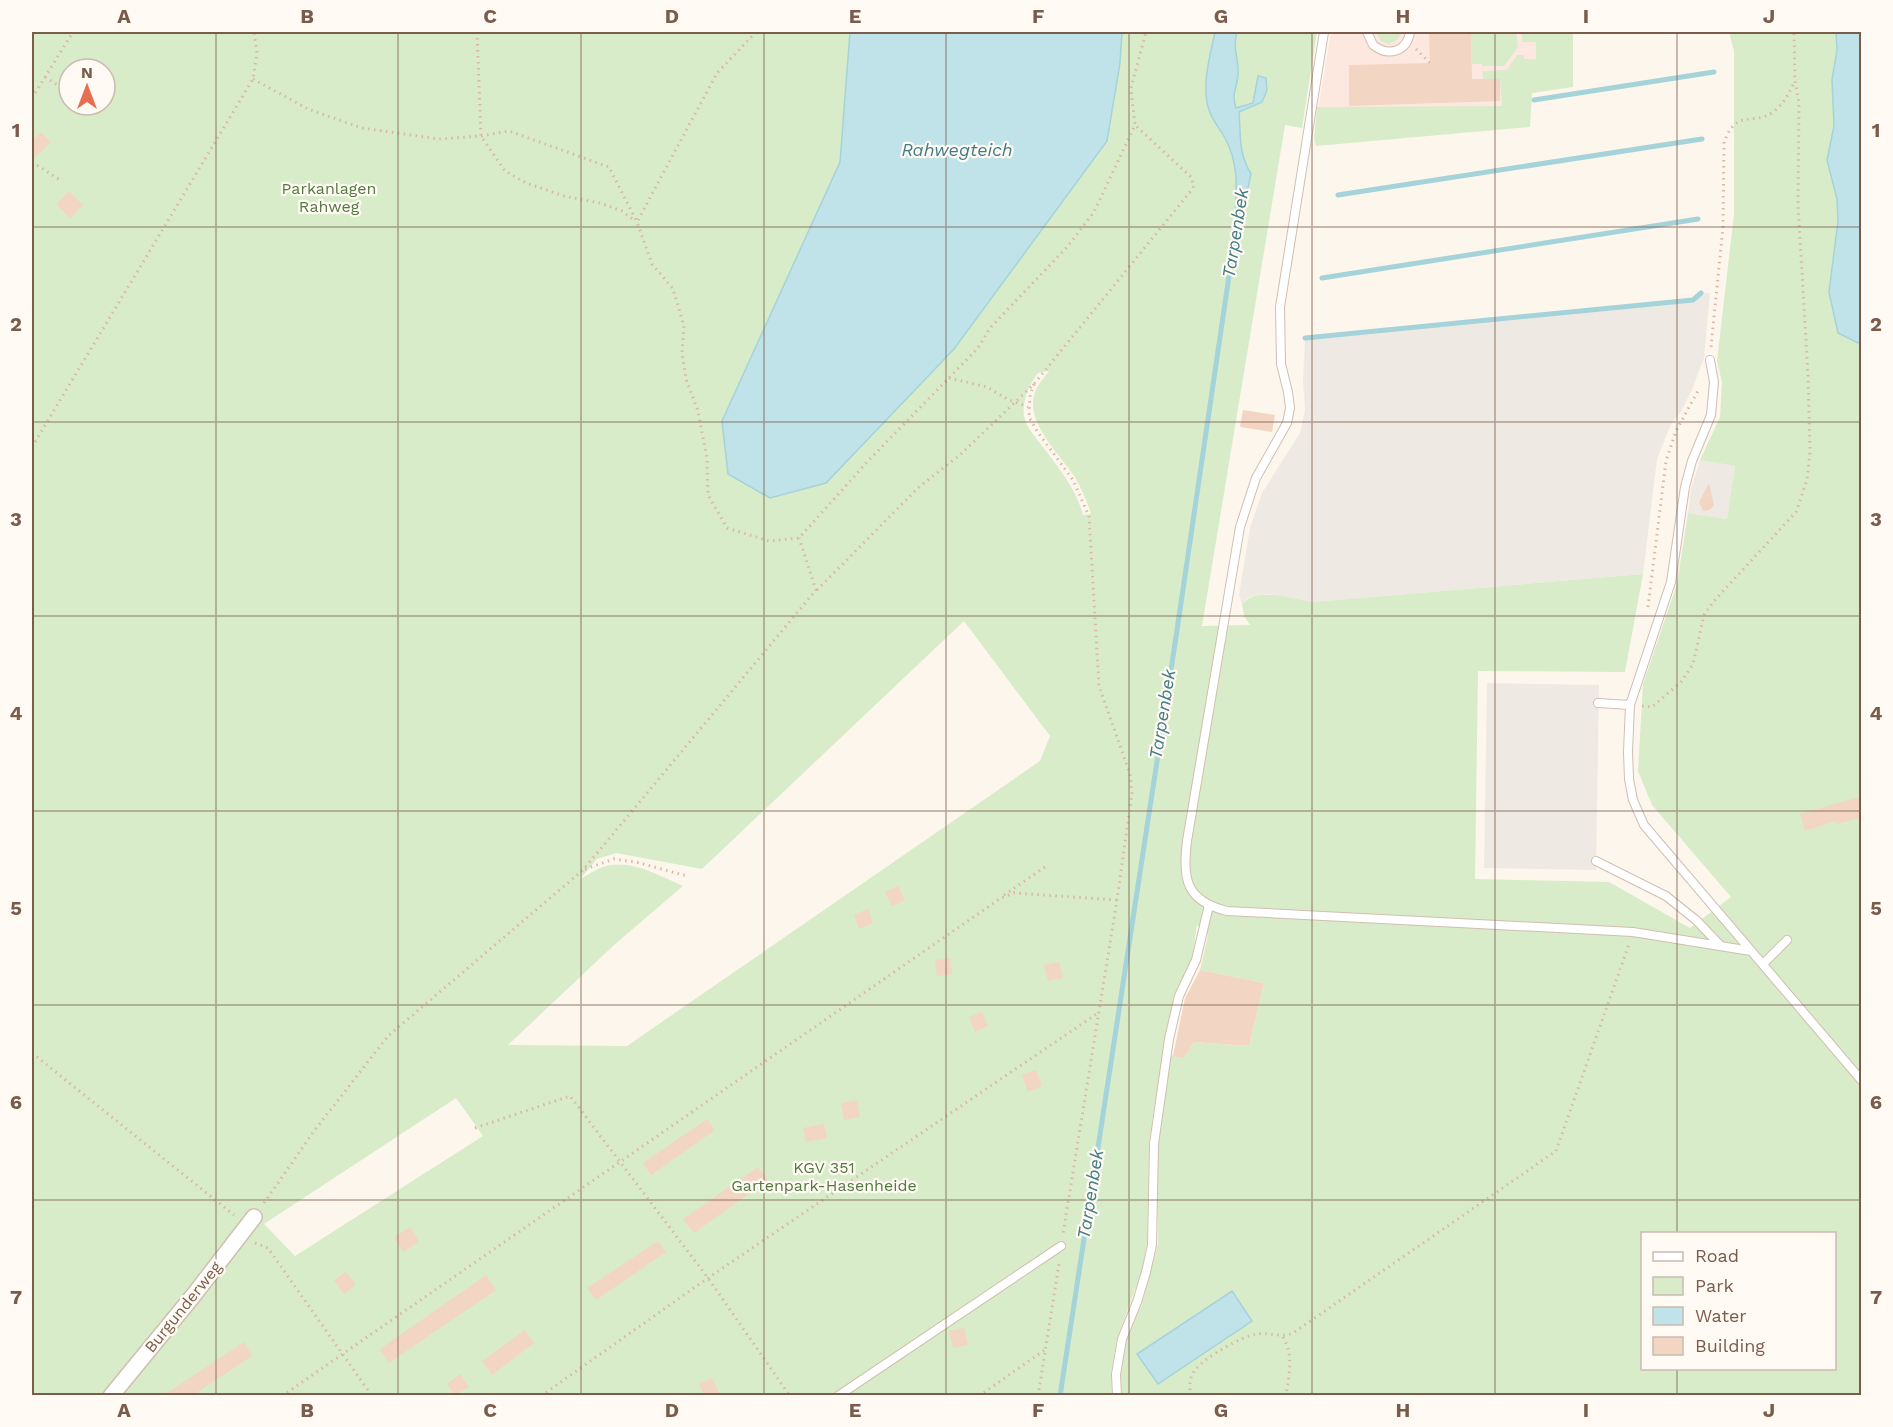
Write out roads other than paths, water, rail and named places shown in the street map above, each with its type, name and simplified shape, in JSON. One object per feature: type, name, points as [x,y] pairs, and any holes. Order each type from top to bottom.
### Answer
[{"type":"street","name":"Burgunderweg","points":[[111,1395],[247,1226]]},
{"type":"lane","points":[[1324,32],[1280,307],[1281,364],[1290,408],[1287,423],[1256,478],[1240,527],[1187,841],[1184,862],[1188,886],[1201,900],[1227,911],[1633,932],[1751,951]]},
{"type":"lane","points":[[1367,32],[1373,45],[1386,52],[1400,49],[1410,32]]},
{"type":"lane","points":[[1710,360],[1714,382],[1711,415],[1692,461],[1685,487],[1671,582],[1630,705],[1628,752],[1629,779],[1633,800],[1644,825],[1862,1080]]},
{"type":"lane","points":[[1598,703],[1630,705]]},
{"type":"lane","points":[[1596,861],[1666,896],[1696,920],[1720,945]]},
{"type":"lane","points":[[1117,1395],[1116,1374],[1122,1339],[1140,1292],[1152,1245],[1154,1144],[1169,1039],[1179,996],[1196,960],[1209,905]]},
{"type":"lane","points":[[1762,964],[1787,940]]},
{"type":"lane","points":[[838,1395],[1061,1246]]},
{"type":"water","name":"Rahwegteich","points":[[850,32],[1122,32],[1120,63],[1107,141],[954,349],[826,483],[770,498],[728,474],[722,421],[840,162]]},
{"type":"water","points":[[1215,32],[1237,32],[1235,44],[1238,75],[1234,98],[1236,108],[1253,103],[1258,76],[1266,78],[1267,90],[1262,102],[1239,112],[1242,151],[1251,174],[1245,201],[1235,211],[1236,183],[1232,156],[1225,138],[1210,114],[1207,101],[1207,71]]},
{"type":"water","points":[[1836,32],[1861,32],[1861,342],[1858,343],[1838,333],[1829,292],[1838,221],[1837,199],[1827,160],[1834,126],[1832,80],[1837,50]]},
{"type":"water","points":[[1232,1291],[1252,1321],[1158,1384],[1137,1354]]},
{"type":"waterway","points":[[1534,100],[1714,72]]},
{"type":"waterway","points":[[1338,195],[1702,139]]},
{"type":"waterway","name":"Tarpenbek","points":[[1060,1396],[1240,201]]},
{"type":"waterway","points":[[1322,278],[1698,219]]},
{"type":"waterway","points":[[1305,338],[1693,300],[1701,293]]},
{"type":"park label","name":"Parkanlagen Rahweg","points":[[329,197]]},
{"type":"park label","name":"KGV 351 Gartenpark-Hasenheide","points":[[824,1176]]}]
